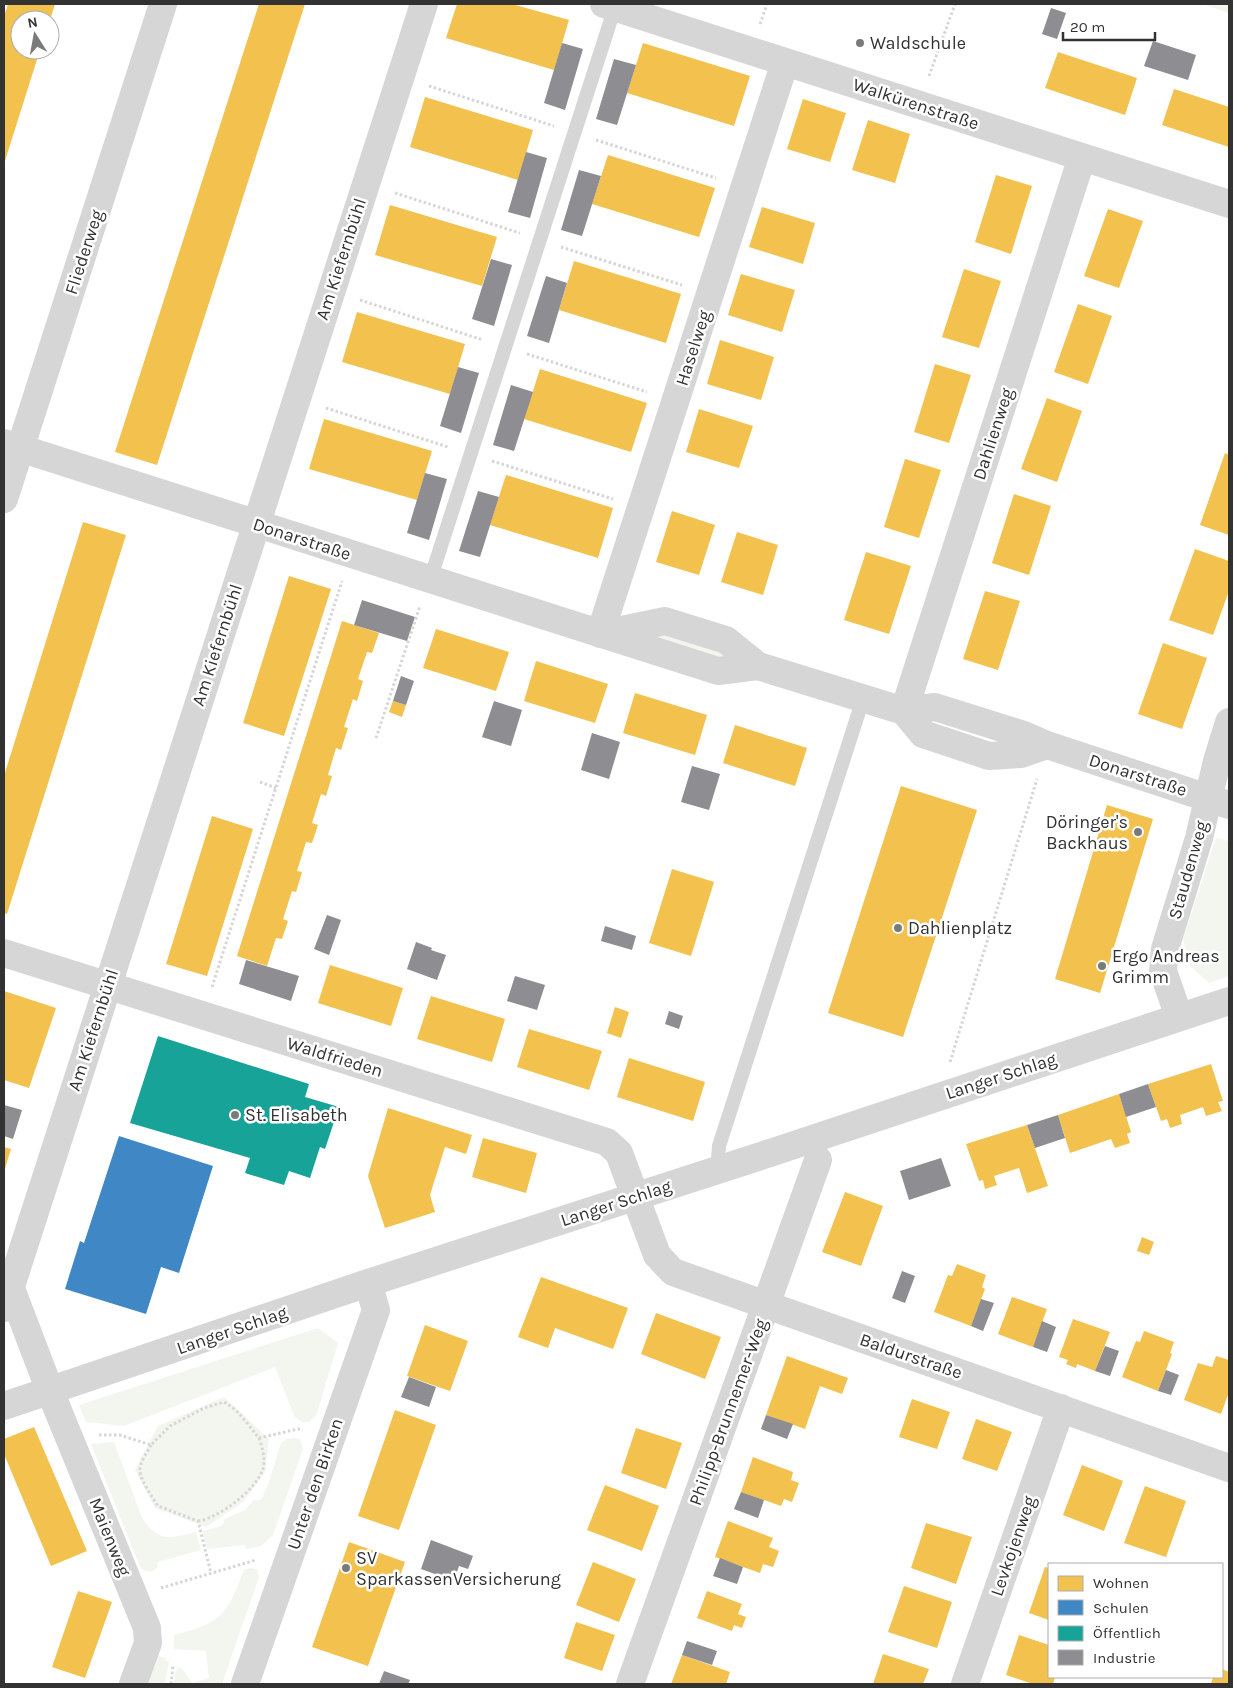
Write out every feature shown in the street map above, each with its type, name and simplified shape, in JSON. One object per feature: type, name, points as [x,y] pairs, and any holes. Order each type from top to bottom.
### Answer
[{"type":"street","name":"Fliederweg","points":[[4,499],[12,446],[164,4]]},
{"type":"street","name":"Am Kiefernbühl","points":[[50,1391],[7,1297],[13,1245],[107,986],[424,4]]},
{"type":"street","name":"Walkürenstraße","points":[[609,6],[1229,204]]},
{"type":"street","name":"Haselweg","points":[[600,634],[785,62]]},
{"type":"street","name":"Dahlienweg","points":[[904,711],[1082,157]]},
{"type":"street","name":"Donarstraße","points":[[12,446],[600,634],[665,621],[726,640],[758,666],[904,711]]},
{"type":"street","points":[[904,711],[923,734],[989,756],[1020,754],[1047,745]]},
{"type":"street","name":"Staudenweg","points":[[1179,1017],[1163,971],[1165,949],[1199,838],[1219,802],[1217,760],[1229,722]]},
{"type":"street","name":"Donarstraße","points":[[1047,745],[1219,802]]},
{"type":"street","name":"Waldfrieden","points":[[4,953],[607,1142],[619,1153],[635,1197]]},
{"type":"street","name":"Langer Schlag","points":[[4,1406],[368,1283],[717,1171],[815,1150],[950,1093],[1179,1017],[1227,1004]]},
{"type":"street","name":"Philipp-Brunnemer-Weg","points":[[630,1684],[767,1306],[815,1150]]},
{"type":"street","name":"Baldurstraße","points":[[635,1197],[657,1255],[673,1272],[1229,1468]]},
{"type":"street","name":"Unter den Birken","points":[[245,1684],[376,1310],[368,1283]]},
{"type":"street","name":"Maienweg","points":[[50,1391],[147,1628],[148,1643],[133,1684]]},
{"type":"street","name":"Levkojenweg","points":[[965,1684],[1061,1408]]},
{"type":"lane","points":[[430,580],[609,6]]},
{"type":"lane","points":[[717,1171],[719,1146],[863,699]]},
{"type":"path","points":[[920,104],[955,4]]},
{"type":"path","points":[[203,1016],[350,554]]},
{"type":"path","points":[[376,738],[430,580]]},
{"type":"path","points":[[950,1093],[949,1064],[1047,745]]},
{"type":"path","points":[[260,782],[276,788]]},
{"type":"path","points":[[224,1402],[245,1421],[258,1438],[264,1462],[263,1470],[241,1497],[226,1509],[208,1520],[198,1521],[165,1510],[158,1506],[152,1498],[140,1472],[140,1466],[152,1445],[170,1426],[204,1408],[224,1402]]},
{"type":"path","points":[[258,1438],[298,1429],[331,1438]]},
{"type":"path","points":[[69,1435],[120,1435],[152,1445]]},
{"type":"path","points":[[198,1521],[210,1573]]},
{"type":"path","points":[[135,1597],[153,1590],[265,1558],[288,1560]]},
{"type":"shaded area","points":[[1202,4],[1229,4],[1229,13]]},
{"type":"shaded area","points":[[665,626],[726,656],[716,662],[658,644],[654,631]]},
{"type":"shaded area","points":[[1216,838],[1229,841],[1229,976],[1209,983],[1190,966],[1183,939]]},
{"type":"shaded area","points":[[318,1328],[338,1343],[316,1416],[309,1422],[302,1422],[295,1418],[275,1367],[124,1426],[86,1422],[79,1405]]},
{"type":"shaded area","points":[[224,1397],[269,1439],[265,1472],[243,1502],[206,1527],[155,1508],[135,1470],[158,1426]]},
{"type":"shaded area","points":[[286,1439],[300,1439],[303,1449],[273,1535],[261,1546],[246,1549],[245,1545],[207,1549],[202,1531],[222,1526],[225,1519],[245,1510],[254,1500],[261,1500],[268,1485],[281,1443]]},
{"type":"shaded area","points":[[114,1442],[142,1518],[148,1526],[154,1532],[166,1537],[196,1532],[201,1550],[158,1562],[157,1568],[151,1572],[141,1569],[91,1444]]},
{"type":"shaded area","points":[[250,1568],[257,1569],[259,1577],[222,1684],[174,1684],[175,1672],[179,1667],[192,1683],[209,1678],[206,1651],[174,1649],[174,1635],[203,1626],[220,1615],[227,1608],[244,1570]]},
{"type":"shaded area","points":[[157,1655],[165,1658],[169,1663],[165,1684],[147,1684]]},
{"type":"building: Wohnen","points":[[8,4],[55,4],[53,10],[10,10],[10,60],[37,60],[4,164],[4,17]]},
{"type":"building: Wohnen","points":[[259,4],[305,4],[157,465],[115,452]]},
{"type":"building: Wohnen","points":[[457,4],[512,4],[569,20],[554,70],[446,38]]},
{"type":"building: Wohnen","points":[[643,43],[750,76],[734,126],[627,93]]},
{"type":"building: Wohnen","points":[[1058,52],[1137,78],[1125,115],[1045,88]]},
{"type":"building: Wohnen","points":[[1174,89],[1229,107],[1229,147],[1162,125]]},
{"type":"building: Wohnen","points":[[425,97],[533,130],[518,180],[410,147]]},
{"type":"building: Wohnen","points":[[803,99],[846,113],[830,162],[787,149]]},
{"type":"building: Wohnen","points":[[868,120],[910,134],[895,183],[852,170]]},
{"type":"building: Wohnen","points":[[608,155],[715,188],[699,237],[592,204]]},
{"type":"building: Wohnen","points":[[996,175],[1032,186],[1011,254],[975,242]]},
{"type":"building: Wohnen","points":[[390,205],[497,237],[482,286],[375,255]]},
{"type":"building: Wohnen","points":[[762,207],[815,223],[803,264],[749,247]]},
{"type":"building: Wohnen","points":[[1108,209],[1143,221],[1119,288],[1084,276]]},
{"type":"building: Wohnen","points":[[574,261],[681,294],[666,343],[559,310]]},
{"type":"building: Wohnen","points":[[964,269],[1001,281],[979,348],[942,337]]},
{"type":"building: Wohnen","points":[[741,274],[795,290],[782,332],[728,315]]},
{"type":"building: Wohnen","points":[[1078,304],[1112,316],[1088,384],[1054,372]]},
{"type":"building: Wohnen","points":[[357,312],[465,344],[450,394],[342,362]]},
{"type":"building: Wohnen","points":[[720,340],[774,357],[761,400],[707,384]]},
{"type":"building: Wohnen","points":[[935,364],[971,375],[949,443],[914,432]]},
{"type":"building: Wohnen","points":[[540,369],[647,403],[631,452],[524,419]]},
{"type":"building: Wohnen","points":[[1047,398],[1082,411],[1057,482],[1021,469]]},
{"type":"building: Wohnen","points":[[699,409],[753,426],[739,468],[686,452]]},
{"type":"building: Wohnen","points":[[324,419],[432,451],[417,500],[309,469]]},
{"type":"building: Wohnen","points":[[1225,453],[1229,455],[1229,535],[1200,525]]},
{"type":"building: Wohnen","points":[[905,459],[941,470],[919,538],[884,527]]},
{"type":"building: Wohnen","points":[[506,475],[613,508],[598,558],[490,525]]},
{"type":"building: Wohnen","points":[[1014,494],[1051,506],[1029,575],[992,563]]},
{"type":"building: Wohnen","points":[[672,511],[715,525],[699,575],[656,562]]},
{"type":"building: Wohnen","points":[[83,522],[126,535],[7,914],[4,913],[4,776]]},
{"type":"building: Wohnen","points":[[737,532],[778,545],[763,595],[721,582]]},
{"type":"building: Wohnen","points":[[1195,549],[1229,561],[1229,591],[1213,635],[1169,620]]},
{"type":"building: Wohnen","points":[[866,552],[911,566],[889,634],[844,620]]},
{"type":"building: Wohnen","points":[[289,576],[331,589],[284,736],[243,723]]},
{"type":"building: Wohnen","points":[[985,591],[1020,601],[998,670],[963,659]]},
{"type":"building: Wohnen","points":[[342,621],[379,633],[372,653],[367,652],[358,679],[363,681],[357,701],[353,699],[344,727],[348,728],[341,750],[336,748],[328,775],[332,776],[326,796],[321,794],[312,823],[318,825],[312,843],[306,842],[297,871],[302,872],[296,892],[292,891],[283,919],[288,921],[282,939],[276,938],[267,966],[237,956]]},
{"type":"building: Wohnen","points":[[436,629],[509,652],[496,691],[423,668]]},
{"type":"building: Wohnen","points":[[1163,643],[1207,658],[1182,729],[1138,714]]},
{"type":"building: Wohnen","points":[[536,661],[608,684],[595,723],[524,701]]},
{"type":"building: Wohnen","points":[[635,693],[707,715],[695,755],[623,733]]},
{"type":"building: Wohnen","points":[[393,701],[406,705],[402,717],[389,712]]},
{"type":"building: Wohnen","points":[[735,725],[807,748],[795,786],[723,763]]},
{"type":"building: Wohnen","points":[[901,786],[977,810],[903,1037],[828,1013]]},
{"type":"building: Wohnen","points":[[1107,805],[1153,819],[1100,993],[1055,979]]},
{"type":"building: Wohnen","points":[[212,816],[253,829],[207,976],[166,964]]},
{"type":"building: Wohnen","points":[[672,869],[714,882],[691,956],[649,943]]},
{"type":"building: Wohnen","points":[[330,965],[403,988],[391,1026],[318,1003]]},
{"type":"building: Wohnen","points":[[4,991],[56,1008],[29,1088],[4,1080]]},
{"type":"building: Wohnen","points":[[431,996],[505,1019],[492,1062],[417,1039]]},
{"type":"building: Wohnen","points":[[615,1007],[629,1012],[621,1038],[607,1033]]},
{"type":"building: Wohnen","points":[[529,1029],[602,1051],[589,1090],[517,1067]]},
{"type":"building: Wohnen","points":[[629,1058],[705,1082],[693,1121],[617,1097]]},
{"type":"building: Wohnen","points":[[1211,1064],[1223,1101],[1218,1102],[1222,1111],[1206,1116],[1203,1107],[1180,1115],[1182,1124],[1170,1128],[1167,1119],[1161,1121],[1148,1084]]},
{"type":"building: Wohnen","points":[[1119,1094],[1131,1132],[1127,1134],[1130,1143],[1115,1148],[1111,1139],[1070,1153],[1058,1115]]},
{"type":"building: Wohnen","points":[[388,1108],[472,1135],[466,1154],[445,1147],[430,1195],[435,1212],[385,1228],[368,1176]]},
{"type":"building: Wohnen","points":[[1027,1125],[1048,1186],[1027,1193],[1019,1168],[994,1176],[997,1185],[985,1189],[983,1180],[979,1181],[966,1144]]},
{"type":"building: Wohnen","points":[[483,1138],[537,1153],[526,1193],[472,1177]]},
{"type":"building: Wohnen","points":[[4,1147],[11,1149],[4,1172]]},
{"type":"building: Wohnen","points":[[845,1192],[883,1206],[861,1266],[822,1252]]},
{"type":"building: Wohnen","points":[[1142,1237],[1154,1242],[1149,1255],[1137,1251]]},
{"type":"building: Wohnen","points":[[957,1264],[986,1275],[982,1287],[985,1289],[971,1326],[934,1312],[948,1275],[952,1276]]},
{"type":"building: Wohnen","points":[[541,1277],[628,1308],[613,1349],[555,1328],[548,1348],[518,1337]]},
{"type":"building: Wohnen","points":[[1012,1297],[1047,1309],[1033,1347],[998,1334]]},
{"type":"building: Wohnen","points":[[656,1313],[721,1337],[705,1379],[641,1354]]},
{"type":"building: Wohnen","points":[[1073,1319],[1110,1332],[1095,1371],[1077,1364],[1076,1368],[1066,1364],[1068,1360],[1059,1357]]},
{"type":"building: Wohnen","points":[[425,1325],[468,1341],[450,1391],[407,1376]]},
{"type":"building: Wohnen","points":[[1144,1331],[1174,1342],[1170,1353],[1172,1354],[1158,1391],[1122,1377],[1136,1341],[1140,1342]]},
{"type":"building: Wohnen","points":[[787,1356],[848,1378],[842,1394],[820,1386],[805,1429],[766,1415]]},
{"type":"building: Wohnen","points":[[1216,1356],[1229,1360],[1229,1392],[1221,1414],[1184,1400],[1198,1363],[1212,1367]]},
{"type":"building: Wohnen","points":[[912,1399],[950,1412],[937,1449],[899,1437]]},
{"type":"building: Wohnen","points":[[395,1410],[436,1425],[399,1530],[358,1516]]},
{"type":"building: Wohnen","points":[[976,1419],[1012,1432],[997,1471],[962,1459]]},
{"type":"building: Wohnen","points":[[34,1427],[87,1551],[51,1566],[4,1454],[4,1439]]},
{"type":"building: Wohnen","points":[[636,1428],[682,1443],[666,1489],[621,1473]]},
{"type":"building: Wohnen","points":[[753,1457],[793,1472],[791,1480],[799,1483],[792,1502],[784,1499],[781,1506],[741,1492]]},
{"type":"building: Wohnen","points":[[1082,1465],[1123,1481],[1104,1531],[1063,1515]]},
{"type":"building: Wohnen","points":[[605,1485],[659,1506],[642,1551],[587,1530]]},
{"type":"building: Wohnen","points":[[1145,1486],[1186,1501],[1166,1557],[1124,1543]]},
{"type":"building: Wohnen","points":[[728,1521],[773,1538],[769,1547],[779,1551],[773,1567],[763,1564],[760,1573],[715,1557]]},
{"type":"building: Wohnen","points":[[926,1523],[972,1537],[956,1584],[911,1568]]},
{"type":"building: Wohnen","points":[[349,1542],[405,1562],[368,1666],[312,1647]]},
{"type":"building: Wohnen","points":[[593,1562],[636,1579],[619,1622],[576,1605]]},
{"type":"building: Wohnen","points":[[1045,1567],[1048,1568],[1048,1620],[1029,1613]]},
{"type":"building: Wohnen","points":[[904,1586],[952,1602],[937,1648],[888,1632]]},
{"type":"building: Wohnen","points":[[78,1591],[112,1602],[85,1678],[52,1667]]},
{"type":"building: Wohnen","points":[[707,1591],[742,1604],[738,1614],[746,1617],[742,1628],[734,1625],[732,1631],[697,1618]]},
{"type":"building: Wohnen","points":[[576,1622],[615,1635],[602,1671],[564,1658]]},
{"type":"building: Wohnen","points":[[1019,1635],[1048,1645],[1048,1678],[1055,1678],[1053,1684],[1033,1684],[1006,1675]]},
{"type":"building: Wohnen","points":[[883,1654],[929,1669],[923,1684],[873,1684]]},
{"type":"building: Wohnen","points":[[682,1655],[730,1672],[726,1684],[671,1684]]},
{"type":"building: Wohnen","points":[[1223,1669],[1229,1672],[1229,1684],[1211,1684],[1213,1678],[1223,1678]]},
{"type":"building: Schulen","points":[[119,1136],[213,1166],[179,1273],[161,1267],[146,1314],[65,1289],[80,1241],[84,1243]]},
{"type":"building: Öffentlich","name":"St. Elisabeth","points":[[158,1036],[309,1084],[305,1097],[339,1107],[325,1149],[320,1147],[310,1178],[289,1171],[284,1185],[245,1173],[250,1158],[130,1123]]},
{"type":"building: Industrie","points":[[1051,8],[1066,13],[1057,39],[1042,34]]},
{"type":"building: Industrie","points":[[1153,41],[1196,55],[1188,80],[1144,66]]},
{"type":"building: Industrie","points":[[562,43],[583,49],[565,110],[544,103]]},
{"type":"building: Industrie","points":[[614,59],[636,65],[617,125],[596,119]]},
{"type":"building: Industrie","points":[[526,152],[547,158],[530,218],[508,212]]},
{"type":"building: Industrie","points":[[579,170],[601,176],[582,236],[561,230]]},
{"type":"building: Industrie","points":[[491,259],[512,265],[494,326],[472,319]]},
{"type":"building: Industrie","points":[[546,276],[567,283],[549,343],[527,336]]},
{"type":"building: Industrie","points":[[458,367],[479,373],[461,433],[440,426]]},
{"type":"building: Industrie","points":[[511,385],[533,392],[514,451],[493,445]]},
{"type":"building: Industrie","points":[[425,473],[447,479],[429,540],[407,533]]},
{"type":"building: Industrie","points":[[478,491],[499,497],[480,557],[459,551]]},
{"type":"building: Industrie","points":[[362,600],[415,617],[407,641],[354,625]]},
{"type":"building: Industrie","points":[[401,676],[414,681],[406,705],[393,701]]},
{"type":"building: Industrie","points":[[494,701],[522,710],[511,746],[482,737]]},
{"type":"building: Industrie","points":[[592,733],[620,742],[609,779],[581,770]]},
{"type":"building: Industrie","points":[[692,766],[720,774],[709,810],[681,802]]},
{"type":"building: Industrie","points":[[327,915],[341,920],[329,955],[314,949]]},
{"type":"building: Industrie","points":[[605,926],[636,936],[632,950],[601,941]]},
{"type":"building: Industrie","points":[[416,942],[446,955],[437,980],[407,969]]},
{"type":"building: Industrie","points":[[246,960],[299,976],[291,1001],[239,984]]},
{"type":"building: Industrie","points":[[515,976],[545,985],[537,1010],[507,1001]]},
{"type":"building: Industrie","points":[[669,1011],[683,1016],[679,1029],[665,1024]]},
{"type":"building: Industrie","points":[[1148,1084],[1156,1107],[1126,1117],[1119,1094]]},
{"type":"building: Industrie","points":[[4,1105],[22,1110],[13,1139],[4,1136]]},
{"type":"building: Industrie","points":[[1058,1115],[1065,1138],[1035,1148],[1027,1125]]},
{"type":"building: Industrie","points":[[941,1158],[951,1186],[909,1200],[900,1171]]},
{"type":"building: Industrie","points":[[902,1271],[915,1276],[905,1303],[892,1298]]},
{"type":"building: Industrie","points":[[981,1299],[994,1303],[983,1331],[971,1326]]},
{"type":"building: Industrie","points":[[1042,1321],[1056,1327],[1047,1352],[1033,1347]]},
{"type":"building: Industrie","points":[[1105,1346],[1119,1351],[1110,1376],[1095,1371]]},
{"type":"building: Industrie","points":[[1166,1370],[1179,1375],[1171,1395],[1158,1391]]},
{"type":"building: Industrie","points":[[409,1377],[436,1387],[429,1407],[401,1397]]},
{"type":"building: Industrie","points":[[766,1415],[793,1424],[787,1439],[761,1429]]},
{"type":"building: Industrie","points":[[741,1492],[764,1500],[758,1518],[734,1509]]},
{"type":"building: Industrie","points":[[431,1540],[473,1556],[468,1569],[459,1566],[454,1581],[421,1569]]},
{"type":"building: Industrie","points":[[720,1558],[743,1567],[737,1584],[713,1576]]},
{"type":"building: Industrie","points":[[687,1641],[717,1651],[712,1665],[682,1655]]},
{"type":"building: Industrie","points":[[384,1671],[410,1680],[408,1684],[379,1684]]},
{"type":"place","name":"Waldschule","points":[[860,43]]},
{"type":"place","name":"Döringer's Backhaus","points":[[1138,832]]},
{"type":"place","name":"Dahlienplatz","points":[[898,928]]},
{"type":"place","name":"Ergo Andreas Grimm","points":[[1102,966]]},
{"type":"place","name":"St. Elisabeth","points":[[235,1115]]},
{"type":"place","name":"SV SparkassenVersicherung","points":[[346,1568]]}]
